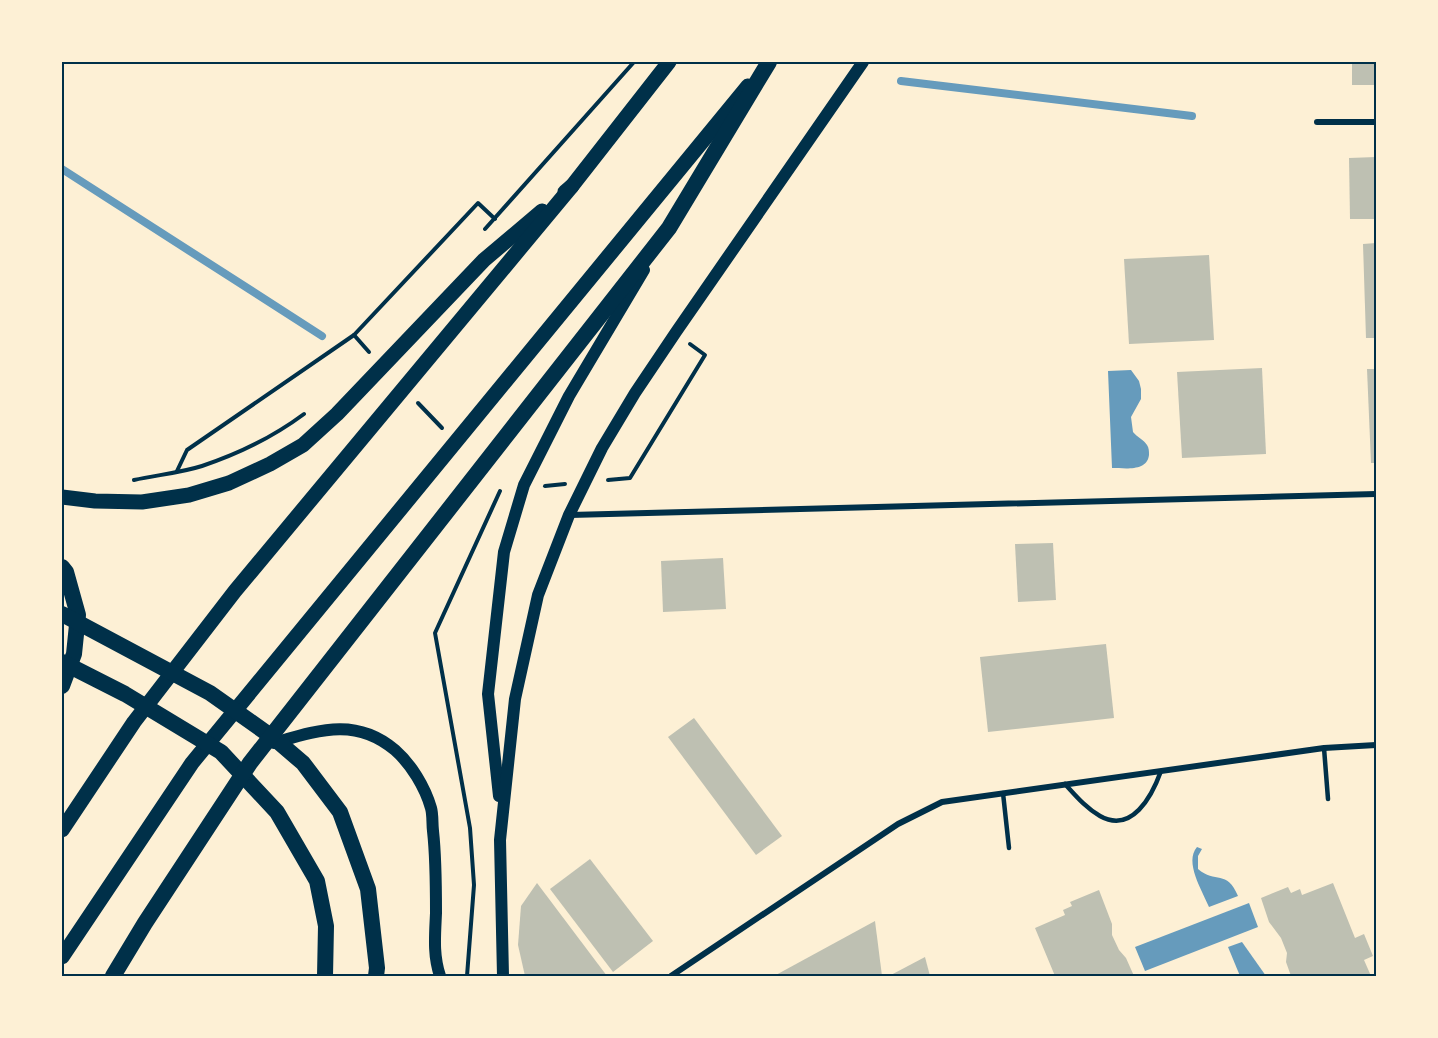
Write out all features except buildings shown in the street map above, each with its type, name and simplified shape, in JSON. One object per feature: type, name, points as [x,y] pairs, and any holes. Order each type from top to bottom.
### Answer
[{"type":"highway","points":[[113,976],[145,923],[262,747],[669,228],[769,62]]},
{"type":"highway","points":[[62,567],[66,572],[78,615],[74,654],[62,686]]},
{"type":"highway","points":[[62,614],[210,693],[275,739],[303,763],[340,812],[368,888],[376,976]]},
{"type":"highway","points":[[62,662],[125,694],[221,752],[278,812],[317,881],[326,926],[325,976]]},
{"type":"main road","points":[[62,830],[134,722],[235,591],[572,186],[669,62]]},
{"type":"main road","points":[[62,957],[192,763],[769,62]]},
{"type":"main road","points":[[503,976],[500,840],[515,699],[538,595],[569,515],[602,447],[635,393],[863,62]]},
{"type":"main road","points":[[62,497],[95,501],[142,502],[189,495],[229,483],[270,464],[303,445],[336,414],[484,260],[572,186]]},
{"type":"main road","points":[[501,822],[488,694],[504,552],[524,485],[568,396],[669,228]]},
{"type":"main road","points":[[262,747],[333,729],[358,729],[381,739],[402,756],[417,777],[431,808],[435,862],[435,959],[440,976]]},
{"type":"street","points":[[1317,122],[1377,122]]},
{"type":"street","points":[[569,515],[1377,494]]},
{"type":"street","points":[[671,976],[898,824],[942,802],[1324,748],[1377,745]]},
{"type":"lane","points":[[1324,748],[1328,799]]},
{"type":"lane","points":[[1065,784],[1083,804],[1101,817],[1120,821],[1139,812],[1154,790],[1161,771]]},
{"type":"lane","points":[[1003,793],[1009,848]]},
{"type":"path","points":[[479,236],[634,62]]},
{"type":"path","points":[[177,471],[187,450],[354,335],[478,203],[495,219]]},
{"type":"path","points":[[362,362],[370,353]]},
{"type":"path","points":[[132,480],[200,466],[237,452],[282,430],[310,409]]},
{"type":"path","points":[[467,976],[474,885],[470,828],[435,633],[500,490]]},
{"type":"water","points":[[1131,370],[1139,381],[1141,389],[1141,399],[1131,417],[1133,432],[1147,445],[1149,455],[1140,467],[1112,468],[1108,371]]},
{"type":"water","points":[[1197,847],[1202,849],[1198,856],[1198,869],[1210,876],[1230,882],[1238,896],[1209,907],[1193,868],[1193,853]]},
{"type":"water","points":[[1249,903],[1258,927],[1145,971],[1135,947]]},
{"type":"water","points":[[1242,942],[1266,976],[1240,976],[1228,947]]},
{"type":"waterway","points":[[901,81],[1192,116]]},
{"type":"waterway","points":[[62,169],[322,336]]}]
